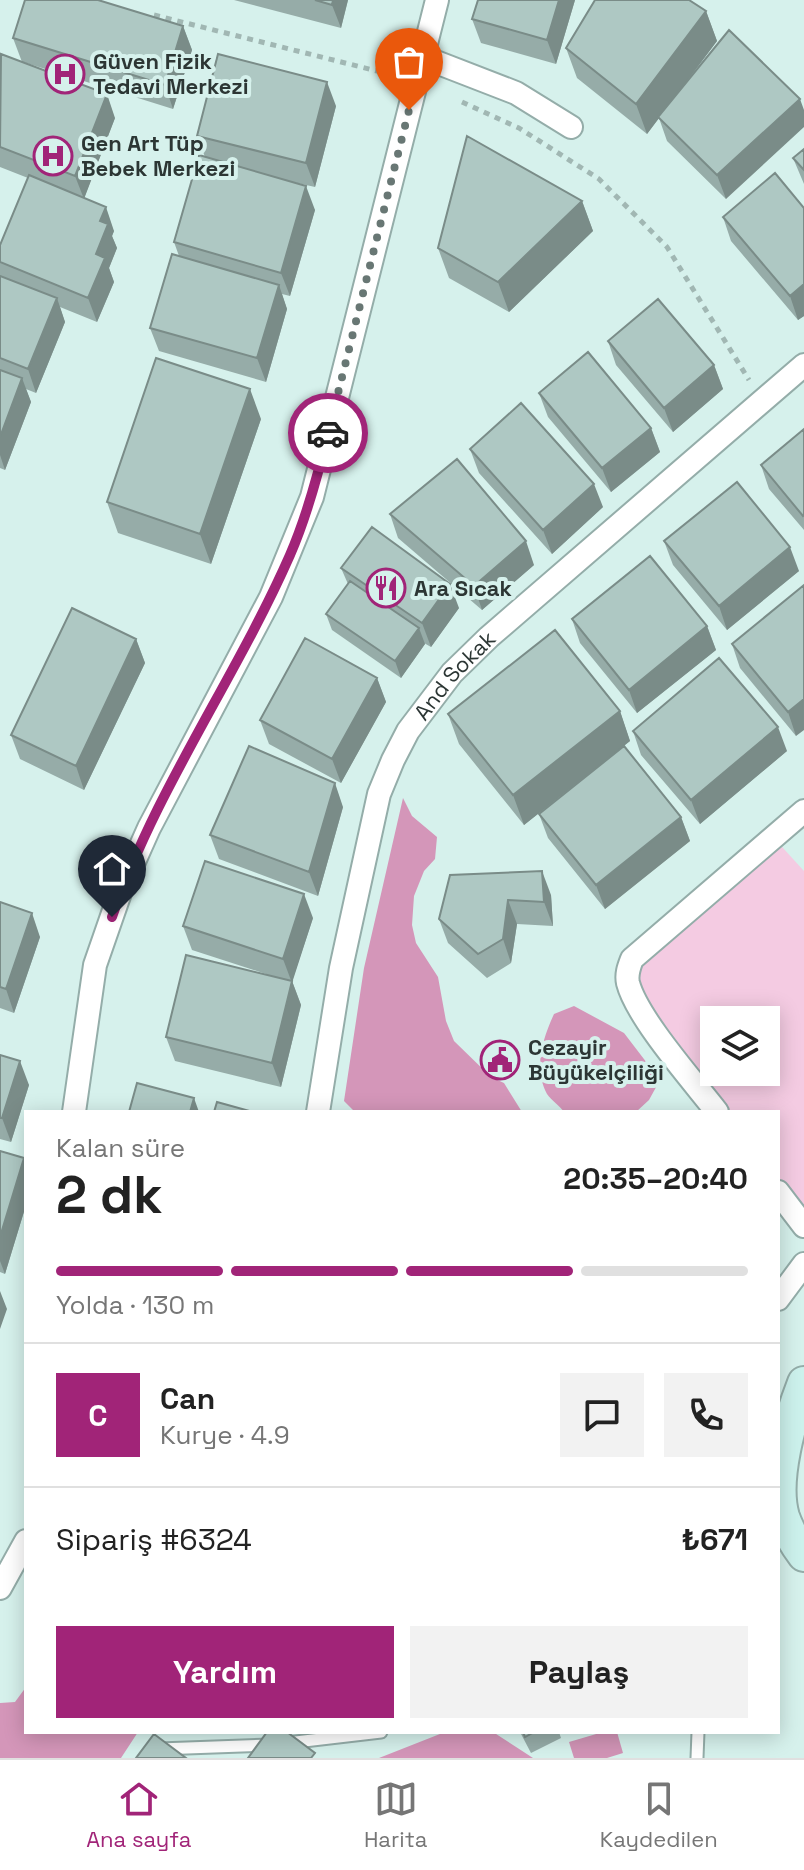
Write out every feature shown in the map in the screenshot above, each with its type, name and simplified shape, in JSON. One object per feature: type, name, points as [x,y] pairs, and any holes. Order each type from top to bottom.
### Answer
[{"type":"main road","points":[[804,1383],[786,1448],[780,1490],[780,1516],[804,1555]]},
{"type":"street","points":[[74,1110],[95,965],[120,893],[149,828],[271,597],[312,497],[437,0]]},
{"type":"street","points":[[423,57],[516,93],[571,127]]},
{"type":"street","name":"And Sokak","points":[[320,1110],[341,968],[379,794],[408,731],[452,673],[489,637],[804,365]]},
{"type":"street","points":[[715,1110],[639,1009],[628,984],[627,972],[632,959],[804,811]]},
{"type":"street","points":[[780,1195],[804,1226]]},
{"type":"street","points":[[780,1296],[804,1264]]},
{"type":"street","points":[[0,1588],[24,1545]]},
{"type":"lane","points":[[151,1750],[262,1745],[363,1734]]},
{"type":"lane","points":[[697,1758],[698,1734]]},
{"type":"path","points":[[154,15],[417,81],[519,128],[599,179],[667,247],[763,401]]},
{"type":"shaded area","points":[[403,798],[412,816],[437,837],[435,859],[424,871],[414,896],[412,925],[416,943],[438,977],[446,1021],[454,1041],[491,1077],[504,1083],[521,1110],[353,1110],[344,1101],[364,968]]},
{"type":"shaded area","points":[[773,837],[804,871],[804,1226],[780,1195],[780,1110],[715,1110],[639,1009],[632,959]]},
{"type":"shaded area","points":[[574,1006],[624,1033],[660,1080],[649,1100],[638,1110],[562,1110],[547,1094],[540,1064],[546,1033],[554,1014]]},
{"type":"shaded area","points":[[24,1690],[24,1734],[137,1734],[121,1758],[0,1758],[0,1703],[15,1702]]},
{"type":"shaded area","points":[[440,1734],[496,1734],[533,1758],[379,1758]]},
{"type":"shaded area","points":[[596,1734],[618,1734],[623,1753],[607,1758],[574,1758],[569,1742]]},
{"type":"building","points":[[25,0],[98,0],[183,26],[165,85],[13,38]]},
{"type":"building","points":[[315,0],[333,0],[332,5]]},
{"type":"building","points":[[478,0],[559,0],[547,40],[472,19]]},
{"type":"building","points":[[595,0],[689,0],[706,11],[636,104],[566,48]]},
{"type":"building","points":[[729,30],[800,99],[717,175],[658,117]]},
{"type":"building","points":[[1,54],[107,94],[75,176],[0,147]]},
{"type":"building","points":[[218,54],[327,82],[306,163],[197,136]]},
{"type":"building","points":[[467,136],[582,201],[498,282],[438,248]]},
{"type":"building","points":[[804,149],[804,170],[793,158]]},
{"type":"building","points":[[199,155],[306,186],[281,273],[174,242]]},
{"type":"building","points":[[775,173],[804,208],[804,284],[790,296],[723,217]]},
{"type":"building","points":[[29,175],[106,207],[100,221],[108,224],[96,254],[105,258],[88,298],[0,262],[0,245]]},
{"type":"building","points":[[172,254],[279,285],[257,358],[150,328]]},
{"type":"building","points":[[0,276],[57,298],[28,369],[0,358]]},
{"type":"building","points":[[658,299],[714,365],[664,408],[608,341]]},
{"type":"building","points":[[588,352],[651,428],[602,468],[539,393]]},
{"type":"building","points":[[156,358],[250,389],[200,534],[107,502]]},
{"type":"building","points":[[0,370],[22,378],[0,437]]},
{"type":"building","points":[[521,403],[594,484],[543,530],[470,449]]},
{"type":"building","points":[[804,429],[804,515],[803,516],[761,465]]},
{"type":"building","points":[[457,459],[526,541],[474,586],[390,514]]},
{"type":"building","points":[[737,482],[790,547],[719,606],[664,541]]},
{"type":"building","points":[[372,527],[450,584],[422,623],[341,568]]},
{"type":"building","points":[[650,556],[707,626],[629,690],[572,619]]},
{"type":"building","points":[[350,581],[419,628],[395,661],[326,614]]},
{"type":"building","points":[[804,585],[804,699],[788,712],[732,644]]},
{"type":"building","points":[[72,608],[136,639],[76,766],[11,735]]},
{"type":"building","points":[[555,630],[620,711],[513,795],[448,714]]},
{"type":"building","points":[[305,638],[377,678],[332,759],[260,720]]},
{"type":"building","points":[[719,658],[778,727],[691,800],[633,731]]},
{"type":"building","points":[[249,746],[335,783],[309,872],[210,835]]},
{"type":"building","points":[[624,746],[681,817],[596,885],[539,814]]},
{"type":"building","points":[[205,861],[304,894],[283,959],[183,926]]},
{"type":"building","points":[[542,871],[544,902],[508,900],[503,939],[478,954],[439,919],[450,875]]},
{"type":"building","points":[[0,902],[32,913],[6,989],[0,987]]},
{"type":"building","points":[[186,955],[292,981],[272,1063],[166,1037]]},
{"type":"building","points":[[0,1055],[20,1061],[2,1118],[0,1118]]},
{"type":"building","points":[[137,1083],[194,1098],[191,1110],[130,1110]]},
{"type":"building","points":[[217,1102],[246,1110],[215,1110]]},
{"type":"building","points":[[0,1151],[24,1158],[0,1237]]},
{"type":"building","points":[[154,1734],[186,1758],[136,1758]]},
{"type":"building","points":[[266,1734],[290,1734],[315,1753],[311,1758],[248,1758]]},
{"type":"way so far","points":[[328,433],[409,110]]},
{"type":"place","name":"Güven Fizik Tedavi Merkezi","points":[[65,74]]},
{"type":"place","name":"Gen Art Tüp Bebek Merkezi","points":[[53,156]]},
{"type":"place","name":"Ara Sıcak","points":[[386,588]]},
{"type":"place","name":"Cezayir Büyükelçiliği","points":[[500,1060]]},
{"type":"route","points":[[112,917],[149,828],[292,552],[312,497],[328,433]]}]
